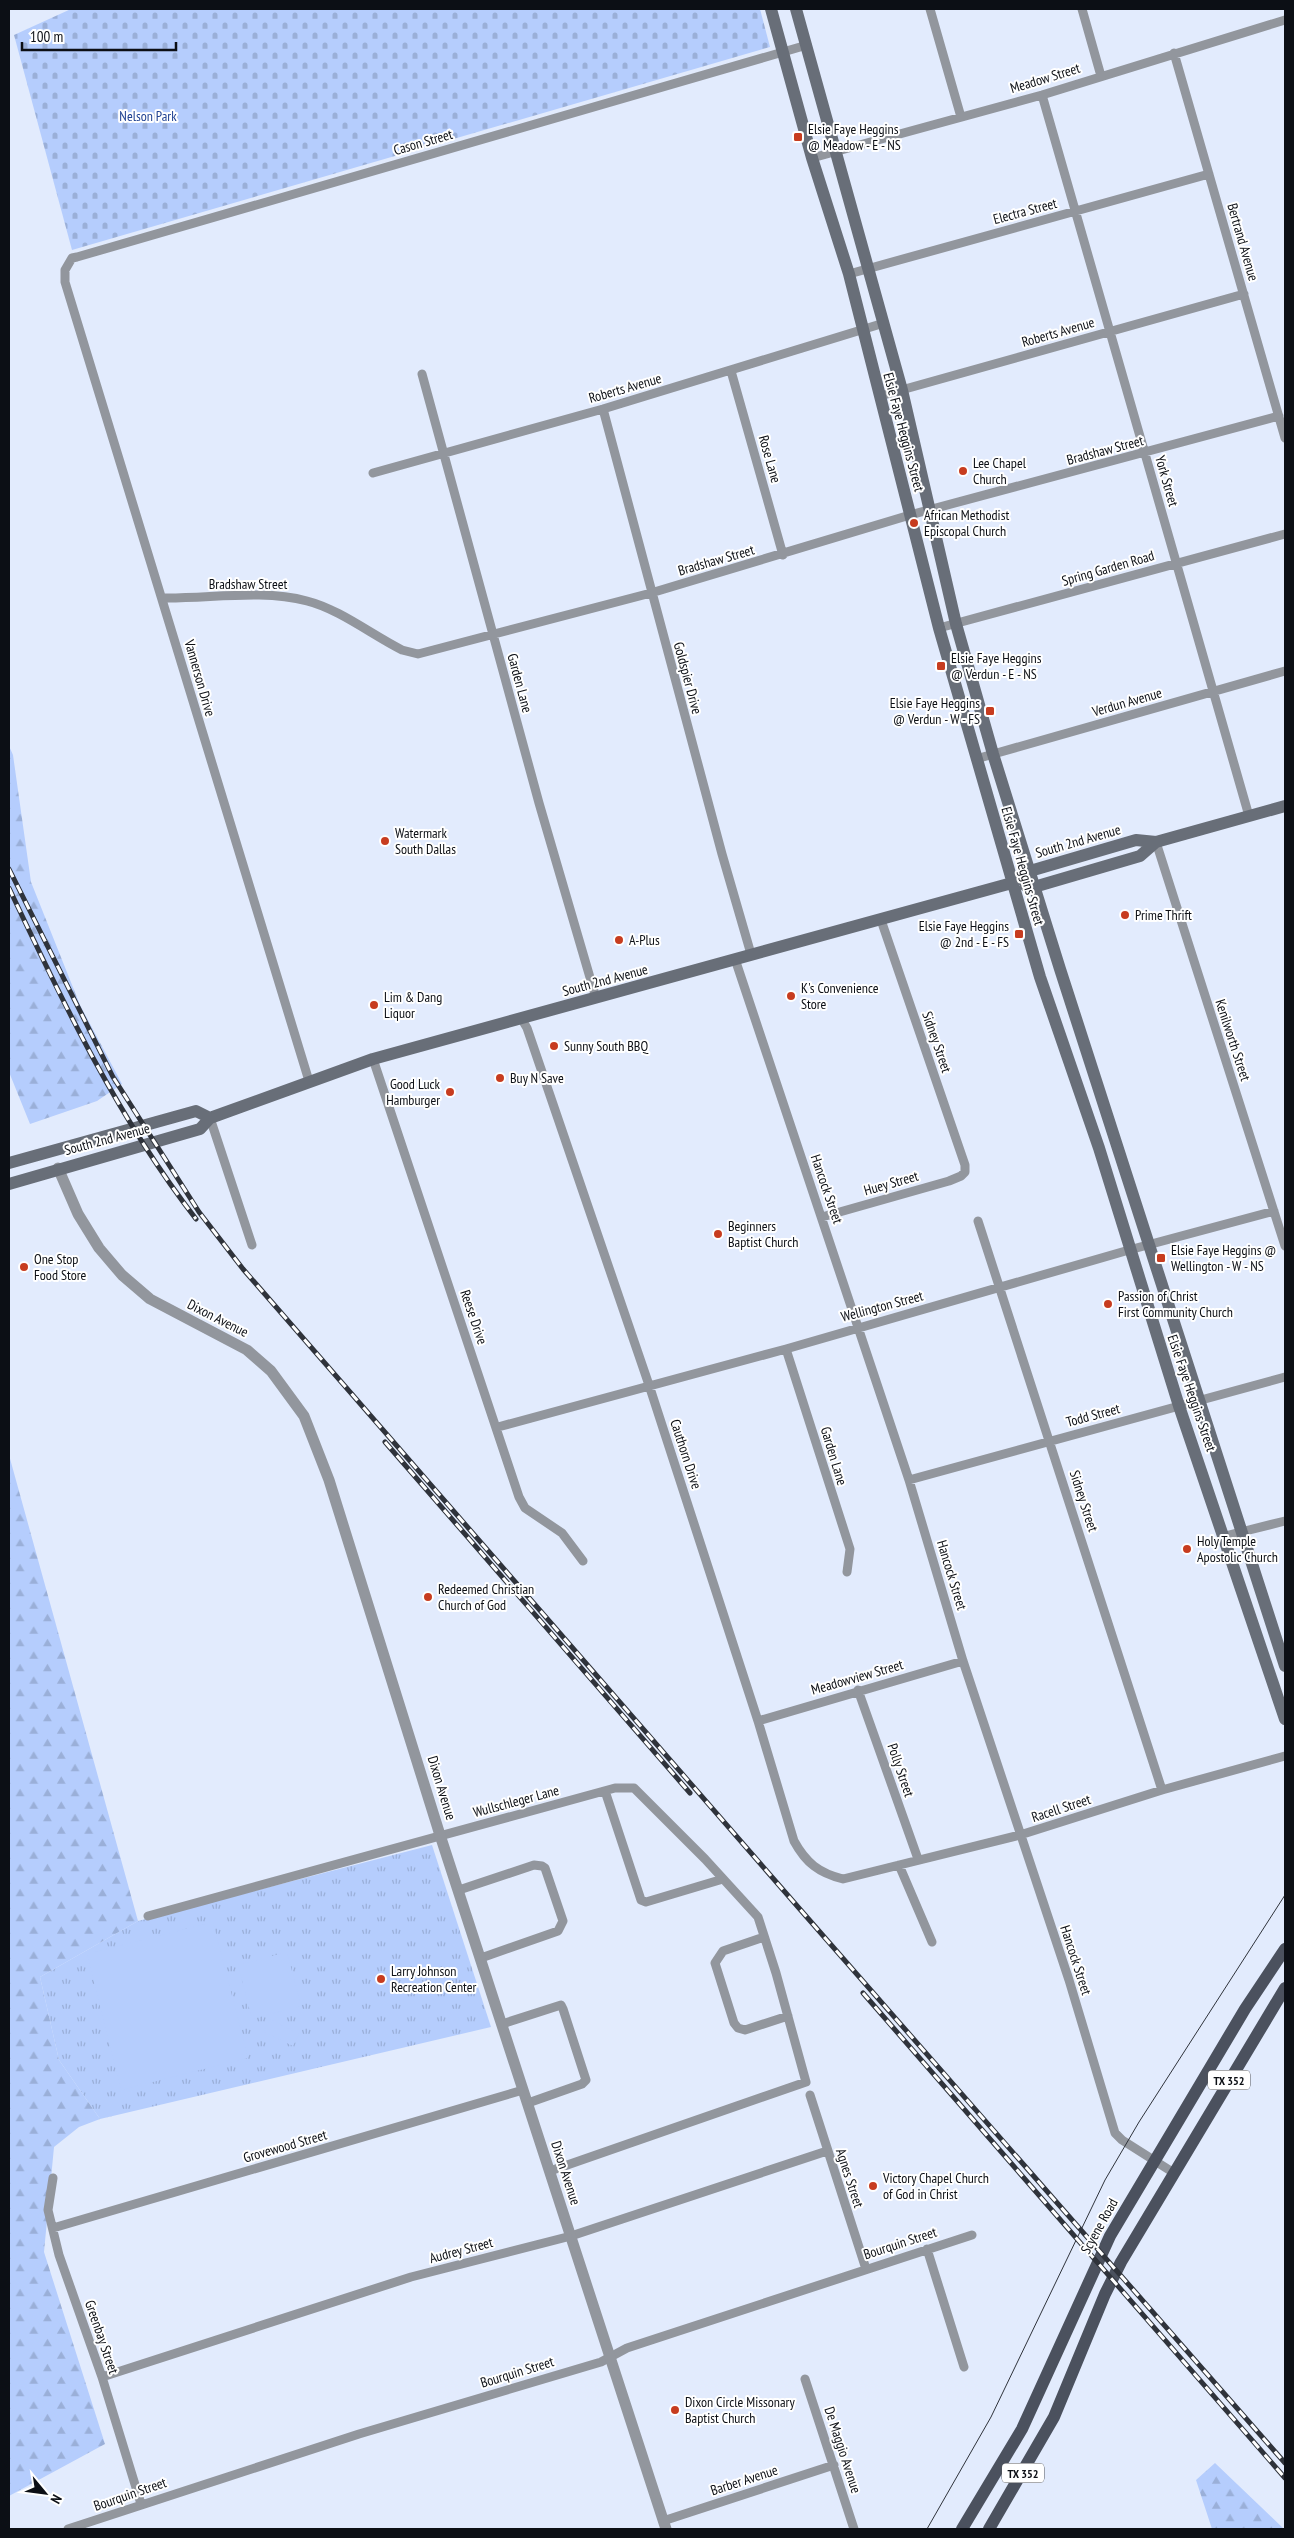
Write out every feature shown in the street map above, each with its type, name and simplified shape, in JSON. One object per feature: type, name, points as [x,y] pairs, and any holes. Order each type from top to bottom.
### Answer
[{"type":"main road","name":"Elsie Faye Heggins Street","points":[[771,9],[812,158],[849,274],[939,628],[1040,977],[1099,1148],[1129,1250],[1179,1406],[1225,1536],[1285,1718]]},
{"type":"main road","name":"Elsie Faye Heggins Street","points":[[796,9],[902,390],[928,511],[956,624],[993,754],[1060,969],[1285,1666]]},
{"type":"main road","name":"South 2nd Avenue","points":[[9,1184],[58,1168],[200,1129],[210,1118],[374,1059],[1012,883],[1030,871],[1136,840],[1156,842],[1285,806]]},
{"type":"main road","name":"South 2nd Avenue","points":[[1012,883],[1034,887],[1140,856],[1156,842]]},
{"type":"main road","points":[[1040,977],[1060,969]]},
{"type":"main road","name":"South 2nd Avenue","points":[[9,1163],[196,1111],[210,1118]]},
{"type":"main road","name":"Scyene Road","points":[[962,2529],[1022,2430],[1039,2396],[1082,2292],[1110,2236],[1245,2009],[1285,1949]]},
{"type":"main road","name":"TX 352","points":[[989,2529],[1054,2416],[1115,2275],[1285,1988]]},
{"type":"main road","points":[[990,2482],[1011,2493]]},
{"type":"street","points":[[930,9],[961,117]]},
{"type":"street","points":[[1082,9],[1101,76]]},
{"type":"street","name":"Meadow Street","points":[[812,158],[836,153],[1042,95],[1285,20]]},
{"type":"street","name":"Cason Street","points":[[65,282],[65,270],[72,258],[807,46]]},
{"type":"street","name":"Bertrand Avenue","points":[[1174,53],[1285,438]]},
{"type":"street","name":"York Street","points":[[1042,95],[1249,816]]},
{"type":"street","name":"Electra Street","points":[[849,274],[1209,174]]},
{"type":"street","name":"Vannerson Drive","points":[[65,282],[309,1081]]},
{"type":"street","name":"Roberts Avenue","points":[[880,396],[1244,294]]},
{"type":"street","name":"Roberts Avenue","points":[[373,473],[603,409],[884,323]]},
{"type":"street","name":"Rose Lane","points":[[731,371],[783,555]]},
{"type":"street","name":"Garden Lane","points":[[422,374],[538,803],[596,998]]},
{"type":"street","name":"Goldspier Drive","points":[[603,409],[722,854],[752,954]]},
{"type":"street","name":"Bradshaw Street","points":[[162,598],[265,596],[302,600],[330,610],[402,650],[418,654],[651,593],[783,555],[910,515],[1144,454],[1279,416]]},
{"type":"street","name":"Spring Garden Road","points":[[939,628],[1285,534]]},
{"type":"street","name":"Verdun Avenue","points":[[976,759],[1285,671]]},
{"type":"street","name":"Kenilworth Street","points":[[1156,842],[1285,1246]]},
{"type":"street","name":"Sidney Street","points":[[881,920],[966,1165],[965,1172]]},
{"type":"street","name":"Hancock Street","points":[[734,959],[909,1480],[964,1661],[1069,1980],[1115,2133],[1122,2140],[1174,2173]]},
{"type":"street","name":"Cauthorn Drive","points":[[521,1018],[527,1028],[649,1385],[758,1721],[794,1841],[801,1854],[813,1867],[825,1875],[843,1879]]},
{"type":"street","name":"Reese Drive","points":[[374,1059],[394,1125],[498,1427],[519,1497],[525,1508],[562,1533],[583,1561]]},
{"type":"street","points":[[210,1118],[252,1245]]},
{"type":"street","name":"Dixon Avenue","points":[[52,1152],[78,1214],[99,1248],[122,1275],[150,1299],[247,1350],[271,1371],[304,1416],[329,1480],[440,1835],[665,2525]]},
{"type":"street","name":"Huey Street","points":[[822,1217],[949,1181],[961,1176],[965,1172]]},
{"type":"street","name":"Wellington Street","points":[[498,1427],[786,1349],[858,1327],[1000,1289],[1129,1250],[1274,1211]]},
{"type":"street","name":"Sidney Street","points":[[978,1221],[1162,1790]]},
{"type":"street","name":"Garden Lane","points":[[786,1349],[850,1549],[847,1572]]},
{"type":"street","name":"Todd Street","points":[[909,1480],[1285,1377]]},
{"type":"street","points":[[1225,1536],[1285,1520]]},
{"type":"street","name":"Meadowview Street","points":[[758,1721],[858,1690],[964,1661]]},
{"type":"street","name":"Polly Street","points":[[858,1690],[918,1859]]},
{"type":"street","name":"Racell Street","points":[[843,1879],[1020,1835],[1162,1790],[1285,1756]]},
{"type":"street","name":"Wullschleger Lane","points":[[148,1916],[605,1791],[626,1787],[634,1788],[758,1917],[788,2016]]},
{"type":"street","points":[[605,1791],[641,1900],[646,1902],[723,1879]]},
{"type":"street","points":[[459,1890],[534,1865],[542,1866],[545,1868],[563,1922],[558,1931],[481,1958]]},
{"type":"street","points":[[899,1865],[932,1942]]},
{"type":"street","points":[[550,2172],[806,2082],[788,2016],[744,2030],[738,2028],[734,2023],[715,1963],[717,1956],[723,1951],[764,1937]]},
{"type":"street","points":[[1272,2008],[1285,2003]]},
{"type":"street","points":[[502,2024],[561,2005],[563,2009],[586,2080],[582,2084],[528,2103]]},
{"type":"street","name":"Grovewood Street","points":[[53,2228],[524,2090]]},
{"type":"street","name":"Agnes Street","points":[[810,2095],[866,2269]]},
{"type":"street","name":"Audrey Street","points":[[102,2376],[411,2277],[571,2236],[827,2151]]},
{"type":"street","name":"Greenbay Street","points":[[53,2178],[48,2210],[59,2255],[102,2376],[141,2504]]},
{"type":"street","name":"Bourquin Street","points":[[68,2529],[359,2434],[610,2358],[627,2348],[972,2235]]},
{"type":"street","points":[[927,2249],[964,2367]]},
{"type":"street","name":"De Maggio Avenue","points":[[805,2379],[854,2529]]},
{"type":"street","name":"Barber Avenue","points":[[665,2525],[834,2465]]},
{"type":"green space","name":"Nelson Park","points":[[71,9],[760,9],[770,47],[72,250],[14,35]]},
{"type":"green space","points":[[9,746],[13,755],[31,882],[80,1005],[122,1084],[97,1101],[30,1124],[9,1072]]},
{"type":"green space","points":[[9,1455],[138,1921],[40,1977],[59,2060],[100,2119],[79,2127],[54,2147],[44,2252],[105,2444],[9,2496]]},
{"type":"green space","points":[[432,1845],[491,2027],[100,2119],[59,2060],[40,1977],[138,1921]]},
{"type":"green space","points":[[213,1922],[248,2058],[121,2090],[87,1954]]},
{"type":"green space","points":[[287,1952],[301,2006],[252,2019],[238,1965]]},
{"type":"green space","points":[[270,2019],[299,2034],[293,2046],[264,2032]]},
{"type":"green space","points":[[1215,2463],[1284,2529],[1212,2529],[1196,2480]]},
{"type":"tram line","points":[[927,2529],[991,2417],[1105,2180],[1139,2122],[1285,1895]]},
{"type":"railway","points":[[9,869],[113,1077],[199,1212],[243,1269],[1285,2463]]},
{"type":"railway","points":[[9,888],[71,1017],[117,1100],[141,1141],[196,1219]]},
{"type":"railway","points":[[385,1442],[690,1793]]},
{"type":"railway","points":[[863,1993],[1285,2478]]},
{"type":"place","name":"Elsie Faye Heggins @ Meadow - E - NS","points":[[798,137]]},
{"type":"place","name":"Lee Chapel Church","points":[[963,471]]},
{"type":"place","name":"African Methodist Episcopal Church","points":[[914,523]]},
{"type":"place","name":"Elsie Faye Heggins @ Verdun - E - NS","points":[[941,666]]},
{"type":"place","name":"Elsie Faye Heggins @ Verdun - W - FS","points":[[990,711]]},
{"type":"place","name":"Watermark South Dallas","points":[[385,841]]},
{"type":"place","name":"Prime Thrift","points":[[1125,915]]},
{"type":"place","name":"Elsie Faye Heggins @ 2nd - E - FS","points":[[1019,934]]},
{"type":"place","name":"A-Plus","points":[[619,940]]},
{"type":"place","name":"K's Convenience Store","points":[[791,996]]},
{"type":"place","name":"Lim & Dang Liquor","points":[[374,1005]]},
{"type":"place","name":"Sunny South BBQ","points":[[554,1046]]},
{"type":"place","name":"Buy N Save","points":[[500,1078]]},
{"type":"place","name":"Good Luck Hamburger","points":[[450,1092]]},
{"type":"place","name":"Beginners Baptist Church","points":[[718,1234]]},
{"type":"place","name":"Elsie Faye Heggins @ Wellington - W - NS","points":[[1161,1258]]},
{"type":"place","name":"One Stop Food Store","points":[[24,1267]]},
{"type":"place","name":"Passion of Christ First Community Church","points":[[1108,1304]]},
{"type":"place","name":"Holy Temple Apostolic Church","points":[[1187,1549]]},
{"type":"place","name":"Redeemed Christian Church of God","points":[[428,1597]]},
{"type":"place","name":"Larry Johnson Recreation Center","points":[[381,1979]]},
{"type":"place","name":"Victory Chapel Church of God in Christ","points":[[873,2186]]},
{"type":"place","name":"Dixon Circle Missonary Baptist Church","points":[[675,2410]]}]
